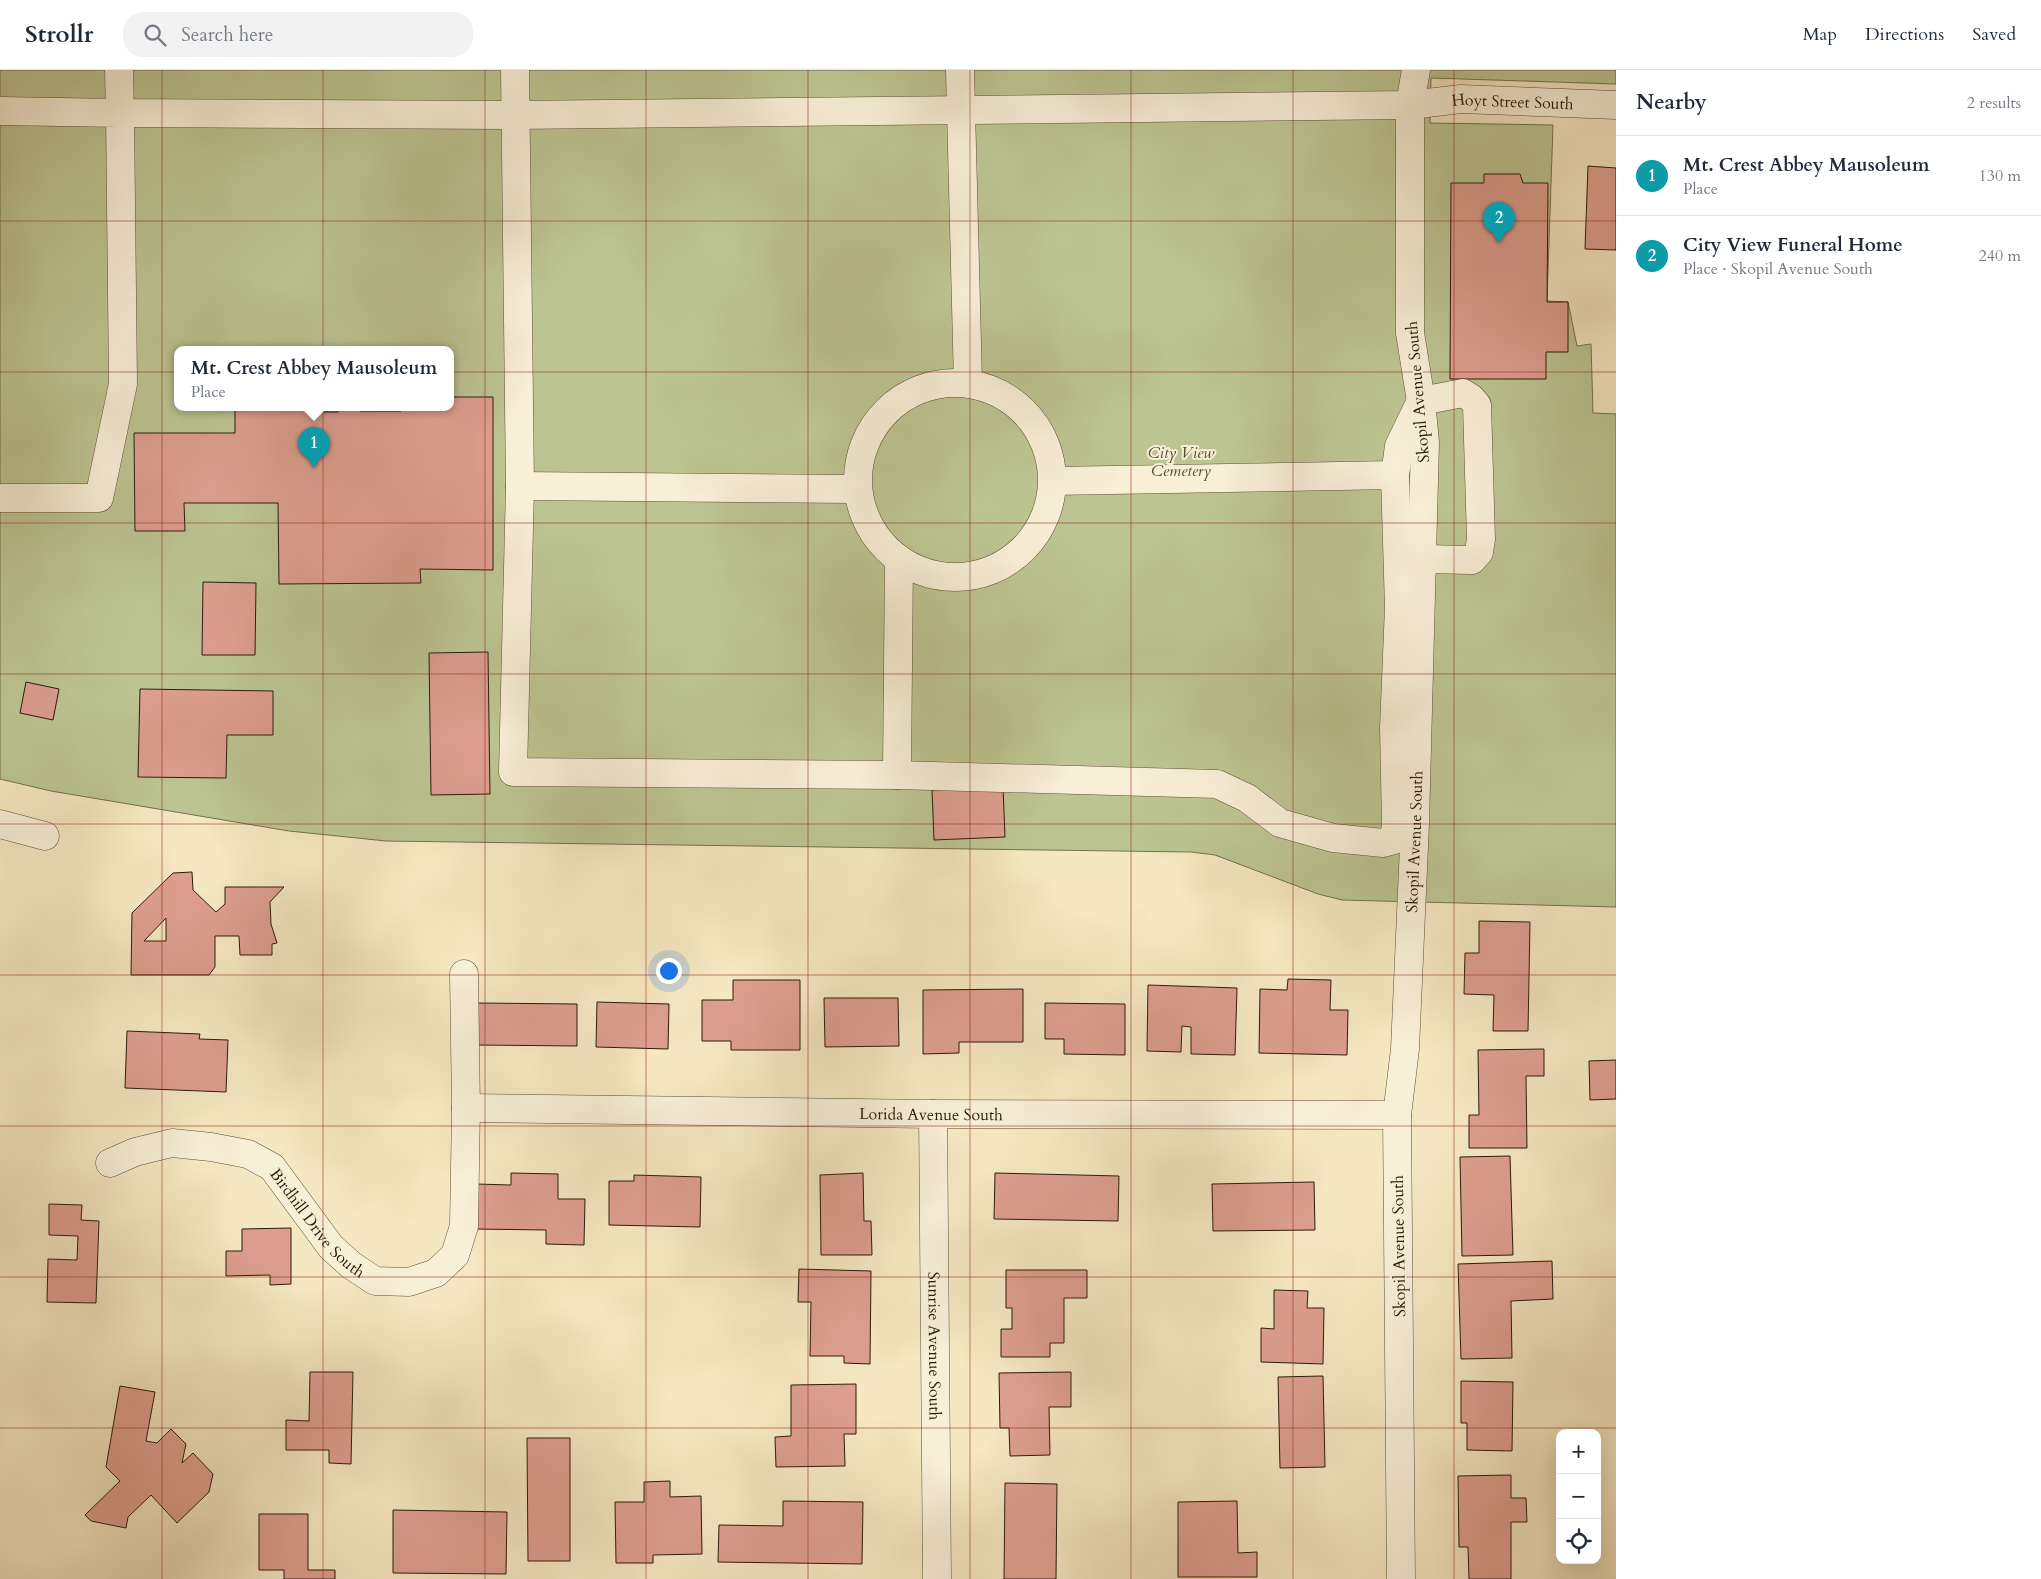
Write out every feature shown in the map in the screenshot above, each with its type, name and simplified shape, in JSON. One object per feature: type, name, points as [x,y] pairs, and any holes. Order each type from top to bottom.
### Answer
[{"type":"street","points":[[0,498],[99,498],[123,384],[119,70]]},
{"type":"street","points":[[515,70],[520,486],[513,772],[897,775],[1217,784],[1247,798],[1280,823],[1333,838],[1383,844],[1394,840],[1396,824],[1394,728],[1399,608],[1395,475],[1399,446],[1421,401],[1463,393],[1477,405],[1481,539],[1479,552],[1472,560],[1423,560]]},
{"type":"street","points":[[960,70],[968,383]]},
{"type":"street","points":[[1400,70],[1400,76],[1410,105]]},
{"type":"street","points":[[1410,105],[1416,70]]},
{"type":"street","name":"Hoyt Street South","points":[[0,111],[515,115],[1410,105],[1461,99],[1616,105]]},
{"type":"street","name":"Skopil Avenue South","points":[[1401,1579],[1397,1115],[1405,1039],[1415,813],[1425,442],[1421,401],[1410,333],[1410,105]]},
{"type":"street","points":[[968,383],[995,391],[1019,406],[1026,413],[1038,428],[1050,454],[1053,482],[1048,511],[1041,525],[1034,538],[1013,560],[986,573],[956,578],[926,573],[898,560],[878,540],[864,516],[858,489],[860,460],[863,451],[870,433],[888,410],[911,393],[939,384],[968,383]]},
{"type":"street","points":[[1053,482],[1395,475]]},
{"type":"street","points":[[520,486],[858,489]]},
{"type":"street","points":[[897,775],[898,560]]},
{"type":"street","points":[[0,824],[45,836]]},
{"type":"street","name":"Birdhill Drive South","points":[[110,1163],[135,1152],[172,1143],[211,1147],[248,1154],[272,1167],[331,1247],[351,1265],[375,1281],[409,1282],[436,1273],[455,1255],[464,1226],[466,1108],[464,974]]},
{"type":"street","name":"Lorida Avenue South","points":[[466,1108],[933,1114],[1397,1115]]},
{"type":"street","name":"Sunrise Avenue South","points":[[933,1114],[937,1579]]},
{"type":"green space","name":"City View Cemetery","points":[[0,70],[1616,70],[1616,84],[1431,78],[1430,123],[1553,125],[1547,301],[1568,302],[1577,346],[1591,344],[1593,413],[1616,414],[1616,907],[1342,900],[1318,894],[1215,855],[1191,852],[386,841],[289,831],[51,791],[0,779]]},
{"type":"building","points":[[1588,166],[1616,168],[1616,250],[1585,249]]},
{"type":"building","points":[[1484,174],[1520,174],[1523,183],[1548,183],[1547,302],[1568,302],[1568,352],[1546,352],[1546,379],[1450,379],[1451,183],[1484,183]]},
{"type":"building","points":[[454,397],[493,397],[493,570],[420,569],[421,583],[279,584],[278,503],[184,503],[185,531],[135,531],[134,433],[235,433],[235,411],[454,411]]},
{"type":"building","points":[[203,582],[256,583],[255,655],[202,655]]},
{"type":"building","points":[[488,652],[490,794],[431,795],[429,653]]},
{"type":"building","points":[[26,682],[59,689],[53,720],[20,713]]},
{"type":"building","points":[[140,689],[273,691],[273,735],[227,735],[226,778],[138,777]]},
{"type":"building","points":[[1003,787],[1005,837],[934,840],[932,790]]},
{"type":"building","points":[[192,872],[193,890],[216,912],[225,904],[225,887],[284,887],[270,902],[271,924],[277,943],[272,944],[272,955],[240,955],[239,936],[215,936],[215,967],[209,975],[131,975],[132,913],[173,873]],"holes":[[[166,918],[166,941],[144,941]]]},
{"type":"building","points":[[1479,921],[1530,922],[1528,1031],[1493,1031],[1494,995],[1464,994],[1465,953],[1479,953]]},
{"type":"building","points":[[1288,979],[1331,980],[1330,1010],[1348,1010],[1347,1055],[1259,1053],[1260,989],[1287,990]]},
{"type":"building","points":[[733,980],[800,980],[800,1050],[731,1050],[731,1041],[702,1041],[702,1000],[733,1000]]},
{"type":"building","points":[[1148,985],[1237,988],[1235,1055],[1191,1054],[1191,1027],[1182,1026],[1181,1052],[1147,1051]]},
{"type":"building","points":[[1023,989],[1023,1042],[959,1042],[959,1053],[923,1054],[923,990]]},
{"type":"building","points":[[824,998],[898,998],[899,1046],[825,1047]]},
{"type":"building","points":[[597,1002],[669,1004],[668,1049],[596,1047]]},
{"type":"building","points":[[478,1003],[577,1004],[577,1046],[478,1045]]},
{"type":"building","points":[[1045,1003],[1125,1004],[1125,1055],[1064,1054],[1064,1039],[1045,1039]]},
{"type":"building","points":[[127,1031],[200,1034],[199,1039],[228,1040],[226,1092],[125,1088]]},
{"type":"building","points":[[1544,1049],[1544,1076],[1526,1076],[1527,1148],[1469,1148],[1469,1115],[1479,1115],[1478,1050]]},
{"type":"building","points":[[1616,1060],[1616,1099],[1590,1100],[1589,1061]]},
{"type":"building","points":[[1510,1156],[1513,1255],[1462,1256],[1460,1157]]},
{"type":"building","points":[[511,1173],[558,1174],[558,1199],[585,1199],[584,1245],[546,1244],[546,1230],[475,1229],[476,1184],[511,1185]]},
{"type":"building","points":[[863,1173],[864,1221],[871,1221],[872,1255],[821,1255],[820,1175]]},
{"type":"building","points":[[995,1173],[1119,1176],[1118,1221],[994,1219]]},
{"type":"building","points":[[634,1175],[701,1177],[700,1227],[609,1225],[609,1181],[634,1181]]},
{"type":"building","points":[[1314,1182],[1315,1230],[1213,1231],[1212,1184]]},
{"type":"building","points":[[49,1204],[82,1205],[81,1220],[99,1221],[96,1303],[47,1302],[48,1259],[77,1260],[78,1236],[49,1235]]},
{"type":"building","points":[[291,1228],[291,1284],[270,1285],[270,1275],[226,1276],[226,1251],[242,1251],[242,1229]]},
{"type":"building","points":[[1552,1261],[1553,1299],[1511,1301],[1512,1358],[1461,1359],[1458,1264]]},
{"type":"building","points":[[799,1269],[871,1271],[870,1364],[844,1363],[844,1356],[810,1356],[811,1302],[798,1302]]},
{"type":"building","points":[[1006,1270],[1087,1270],[1087,1298],[1064,1298],[1064,1343],[1050,1343],[1050,1357],[1001,1357],[1001,1329],[1012,1329],[1012,1308],[1006,1308]]},
{"type":"building","points":[[1274,1290],[1308,1291],[1307,1308],[1324,1308],[1323,1364],[1261,1362],[1261,1328],[1274,1329]]},
{"type":"building","points":[[310,1372],[353,1372],[351,1464],[329,1463],[329,1450],[286,1450],[286,1420],[309,1421]]},
{"type":"building","points":[[1071,1372],[1071,1407],[1049,1407],[1050,1455],[1010,1456],[1009,1428],[1000,1428],[999,1373]]},
{"type":"building","points":[[1323,1376],[1325,1467],[1280,1468],[1278,1377]]},
{"type":"building","points":[[1461,1381],[1513,1382],[1512,1451],[1467,1450],[1467,1423],[1461,1423]]},
{"type":"building","points":[[856,1384],[856,1434],[844,1434],[845,1466],[776,1467],[775,1437],[791,1436],[791,1385]]},
{"type":"building","points":[[120,1386],[155,1392],[146,1441],[157,1443],[171,1429],[186,1444],[182,1463],[193,1453],[213,1474],[209,1492],[177,1523],[151,1495],[128,1517],[126,1528],[91,1521],[85,1515],[120,1481],[106,1467]]},
{"type":"building","points":[[527,1438],[570,1438],[570,1561],[528,1561]]},
{"type":"building","points":[[1511,1475],[1511,1498],[1526,1498],[1527,1522],[1511,1522],[1511,1579],[1469,1579],[1468,1547],[1459,1547],[1458,1476]]},
{"type":"building","points":[[670,1481],[670,1497],[701,1496],[702,1554],[653,1555],[653,1563],[616,1563],[615,1502],[644,1502],[644,1482]]},
{"type":"building","points":[[1005,1483],[1057,1484],[1056,1579],[1004,1579]]},
{"type":"building","points":[[783,1501],[863,1502],[862,1564],[718,1562],[719,1525],[783,1526]]},
{"type":"building","points":[[1237,1501],[1238,1553],[1257,1552],[1257,1577],[1178,1577],[1178,1502]]},
{"type":"building","points":[[393,1510],[507,1512],[506,1574],[393,1573]]},
{"type":"building","points":[[259,1514],[308,1514],[308,1570],[335,1570],[335,1579],[284,1579],[284,1570],[259,1570]]},
{"type":"place","name":"City View Funeral Home","points":[[1499,243]]},
{"type":"place","name":"Mt. Crest Abbey Mausoleum","points":[[314,468]]}]
